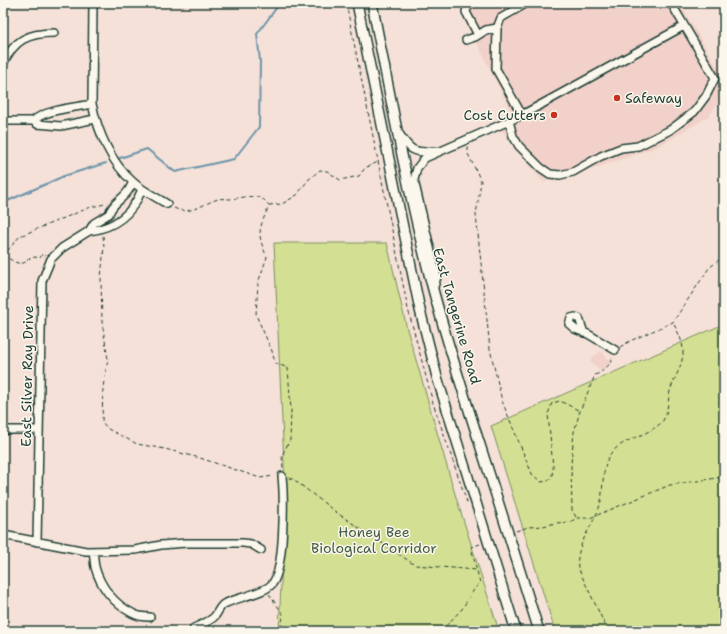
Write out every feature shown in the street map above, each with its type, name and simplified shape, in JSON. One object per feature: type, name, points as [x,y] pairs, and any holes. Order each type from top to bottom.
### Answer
[{"type":"main road","points":[[357,3],[420,310],[437,377],[516,631]]},
{"type":"main road","name":"East Tangerine Road","points":[[372,3],[421,241],[433,291],[539,631]]},
{"type":"street","points":[[93,3],[92,104],[95,119],[110,154],[132,182],[167,204]]},
{"type":"street","points":[[474,3],[467,8],[466,12],[478,35]]},
{"type":"street","points":[[522,115],[496,69],[497,28],[501,18],[526,3]]},
{"type":"street","points":[[509,120],[513,136],[519,146],[550,174],[560,176],[573,172],[601,156],[621,148],[638,146],[670,130],[694,112],[706,96],[715,78],[671,3]]},
{"type":"street","points":[[433,291],[436,277],[414,180],[417,168],[425,158],[522,115],[684,26]]},
{"type":"street","points":[[466,40],[475,38],[486,30],[497,28]]},
{"type":"street","points":[[3,64],[7,55],[16,44],[29,36],[39,33],[54,33]]},
{"type":"street","points":[[33,121],[37,116],[60,109],[92,104]]},
{"type":"street","points":[[3,121],[33,121],[37,124],[60,126],[95,119]]},
{"type":"street","points":[[398,131],[408,146],[420,153],[443,150]]},
{"type":"street","name":"East Silver Ray Drive","points":[[37,542],[42,281],[51,260],[62,248],[88,231],[94,223],[109,214],[112,207],[128,191],[132,182]]},
{"type":"street","name":"East Silver Ray Drive","points":[[88,231],[102,228],[122,219],[138,199],[142,189]]},
{"type":"street","points":[[584,333],[615,350]]},
{"type":"street","points":[[3,430],[39,430]]},
{"type":"street","points":[[193,631],[194,628],[214,617],[222,604],[265,590],[272,584],[277,575],[281,552],[284,492],[282,476]]},
{"type":"street","points":[[3,535],[74,550],[135,550],[161,545],[186,543],[243,543],[251,544],[261,550]]},
{"type":"street","points":[[93,551],[95,566],[100,580],[108,593],[117,603],[132,613],[139,616],[150,617]]},
{"type":"path","points":[[469,139],[468,154],[481,181],[476,215],[490,349],[502,401],[532,474],[541,482],[548,481],[552,476],[553,468],[548,414],[552,403],[560,401],[580,411]]},
{"type":"path","points":[[268,205],[282,204],[297,195],[308,180],[320,170],[327,171],[340,180],[359,176],[365,168],[378,162]]},
{"type":"path","points":[[167,204],[181,211],[187,212],[219,199],[254,196],[266,201],[269,206],[260,228],[261,243],[267,257],[258,283],[256,315],[272,351],[275,362],[288,368],[291,411],[290,440],[282,455],[282,476]]},
{"type":"path","points":[[3,256],[20,236],[91,207],[103,204],[112,207]]},
{"type":"path","points":[[102,228],[104,247],[101,278],[102,322],[108,359],[102,387],[102,422],[108,429],[137,444],[200,458],[260,478],[282,476],[294,479],[337,513],[415,565],[477,570]]},
{"type":"path","points":[[3,259],[7,257],[17,263],[25,263],[27,259],[35,257],[40,258],[42,254],[51,260]]},
{"type":"path","points":[[577,518],[572,510],[571,464],[574,432],[580,411],[595,374],[600,373],[612,362],[611,353],[615,350],[630,341],[673,322],[709,268],[724,256]]},
{"type":"path","points":[[608,631],[578,568],[577,558],[581,543],[600,504],[603,480],[611,453],[628,440],[656,428],[663,421],[671,389],[683,354],[682,339],[673,322]]},
{"type":"path","points":[[514,532],[528,527],[543,526],[556,522],[570,522],[577,518],[590,518],[670,485],[724,477]]},
{"type":"path","points":[[441,631],[462,609],[475,588],[480,583],[472,547],[486,542]]},
{"type":"path","points":[[265,590],[283,614],[281,631]]},
{"type":"shaded area","points":[[475,3],[679,3],[724,79],[724,94],[709,116],[657,147],[581,173],[543,182],[499,127],[513,115],[461,11]]},
{"type":"shaded area","points":[[601,351],[611,362],[600,371],[590,360]]},
{"type":"green space","name":"Honey Bee Biological Corridor","points":[[274,243],[387,243],[407,329],[455,494],[499,631],[279,631],[285,486]]},
{"type":"green space","points":[[724,324],[724,631],[555,631],[491,426]]},
{"type":"waterway","points":[[120,158],[147,149],[175,172],[234,159],[259,127],[260,61],[257,34],[280,3]]},
{"type":"waterway","points":[[3,203],[64,176],[106,163]]},
{"type":"place","name":"Safeway","points":[[617,98]]},
{"type":"place","name":"Cost Cutters","points":[[554,115]]}]
